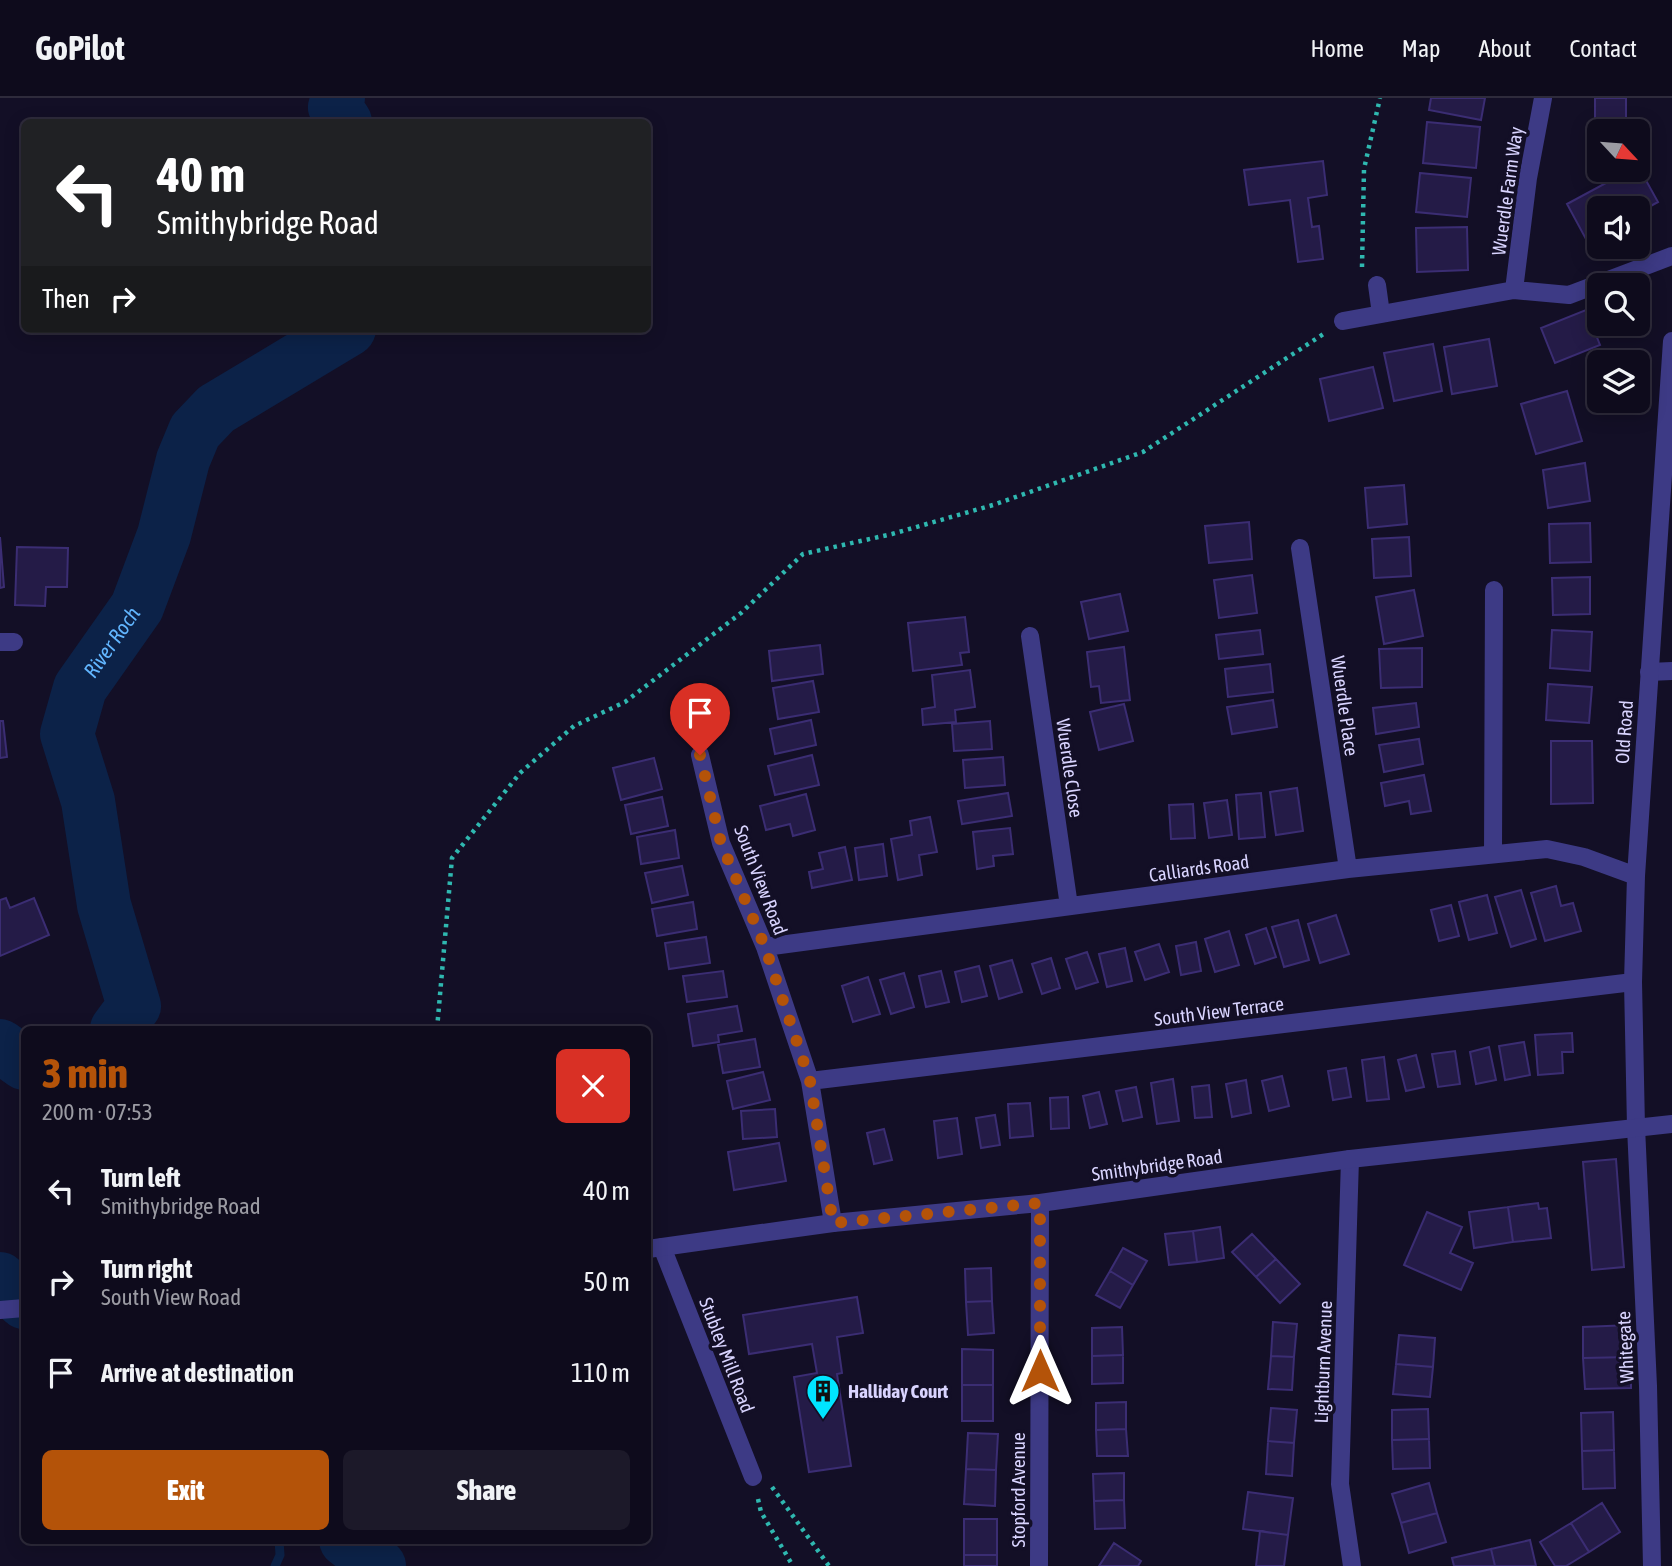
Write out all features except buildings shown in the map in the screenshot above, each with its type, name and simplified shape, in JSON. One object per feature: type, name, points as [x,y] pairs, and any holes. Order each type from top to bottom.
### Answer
[{"type":"street","name":"Wuerdle Farm Way","points":[[1514,290],[1528,178],[1543,98]]},
{"type":"street","points":[[1343,321],[1514,290],[1569,295],[1672,256]]},
{"type":"street","points":[[1377,285],[1381,314]]},
{"type":"street","name":"Old Road","points":[[1636,1127],[1633,982],[1636,876],[1672,341]]},
{"type":"street","name":"Wuerdle Place","points":[[1300,548],[1348,869]]},
{"type":"street","points":[[1493,853],[1494,590]]},
{"type":"street","name":"Wuerdle Close","points":[[1030,636],[1069,906]]},
{"type":"street","points":[[1649,672],[1672,671]]},
{"type":"street","name":"South View Road","points":[[700,755],[721,843],[765,947],[810,1081],[833,1223]]},
{"type":"street","name":"Calliards Road","points":[[765,947],[1348,869],[1493,853],[1547,849],[1584,857],[1636,876]]},
{"type":"street","name":"South View Terrace","points":[[810,1081],[1633,982]]},
{"type":"street","name":"Smithybridge Road","points":[[655,1248],[833,1223],[1040,1203],[1350,1159],[1672,1124]]},
{"type":"street","name":"Whitegate","points":[[1636,1127],[1648,1386],[1652,1566]]},
{"type":"street","name":"Lightburn Avenue","points":[[1350,1159],[1340,1484],[1352,1566]]},
{"type":"street","name":"Stopford Avenue","points":[[1039,1566],[1040,1203]]},
{"type":"street","name":"Stubley Mill Road","points":[[655,1248],[761,1480]]},
{"type":"street","points":[[0,1310],[21,1308]]},
{"type":"path","points":[[1377,285],[1362,272],[1362,237],[1364,169],[1380,98]]},
{"type":"path","points":[[437,1026],[452,858],[520,773],[574,726],[625,702],[741,613],[803,554],[892,534],[993,505],[1143,452],[1343,321]]},
{"type":"path","points":[[761,1480],[761,1512],[793,1566]]},
{"type":"path","points":[[761,1480],[829,1566]]},
{"type":"waterway","name":"River Roch","points":[[338,98],[335,107],[343,119]]},
{"type":"waterway","name":"River Roch","points":[[119,1026],[134,1006],[104,905],[88,801],[67,734],[80,688],[137,607],[164,535],[183,460],[195,431],[216,409],[342,333]]},
{"type":"waterway","name":"River Roch","points":[[0,1046],[21,1061]]},
{"type":"waterway","name":"River Roch","points":[[0,1279],[21,1299]]},
{"type":"waterway","points":[[275,1566],[280,1555],[279,1544]]},
{"type":"waterway","name":"River Roch","points":[[351,1544],[379,1566]]},
{"type":"place","name":"Halliday Court","points":[[823,1421]]},
{"type":"route","points":[[700,755],[721,843],[765,947],[810,1081],[833,1223],[1040,1203],[1040,1371]]}]
